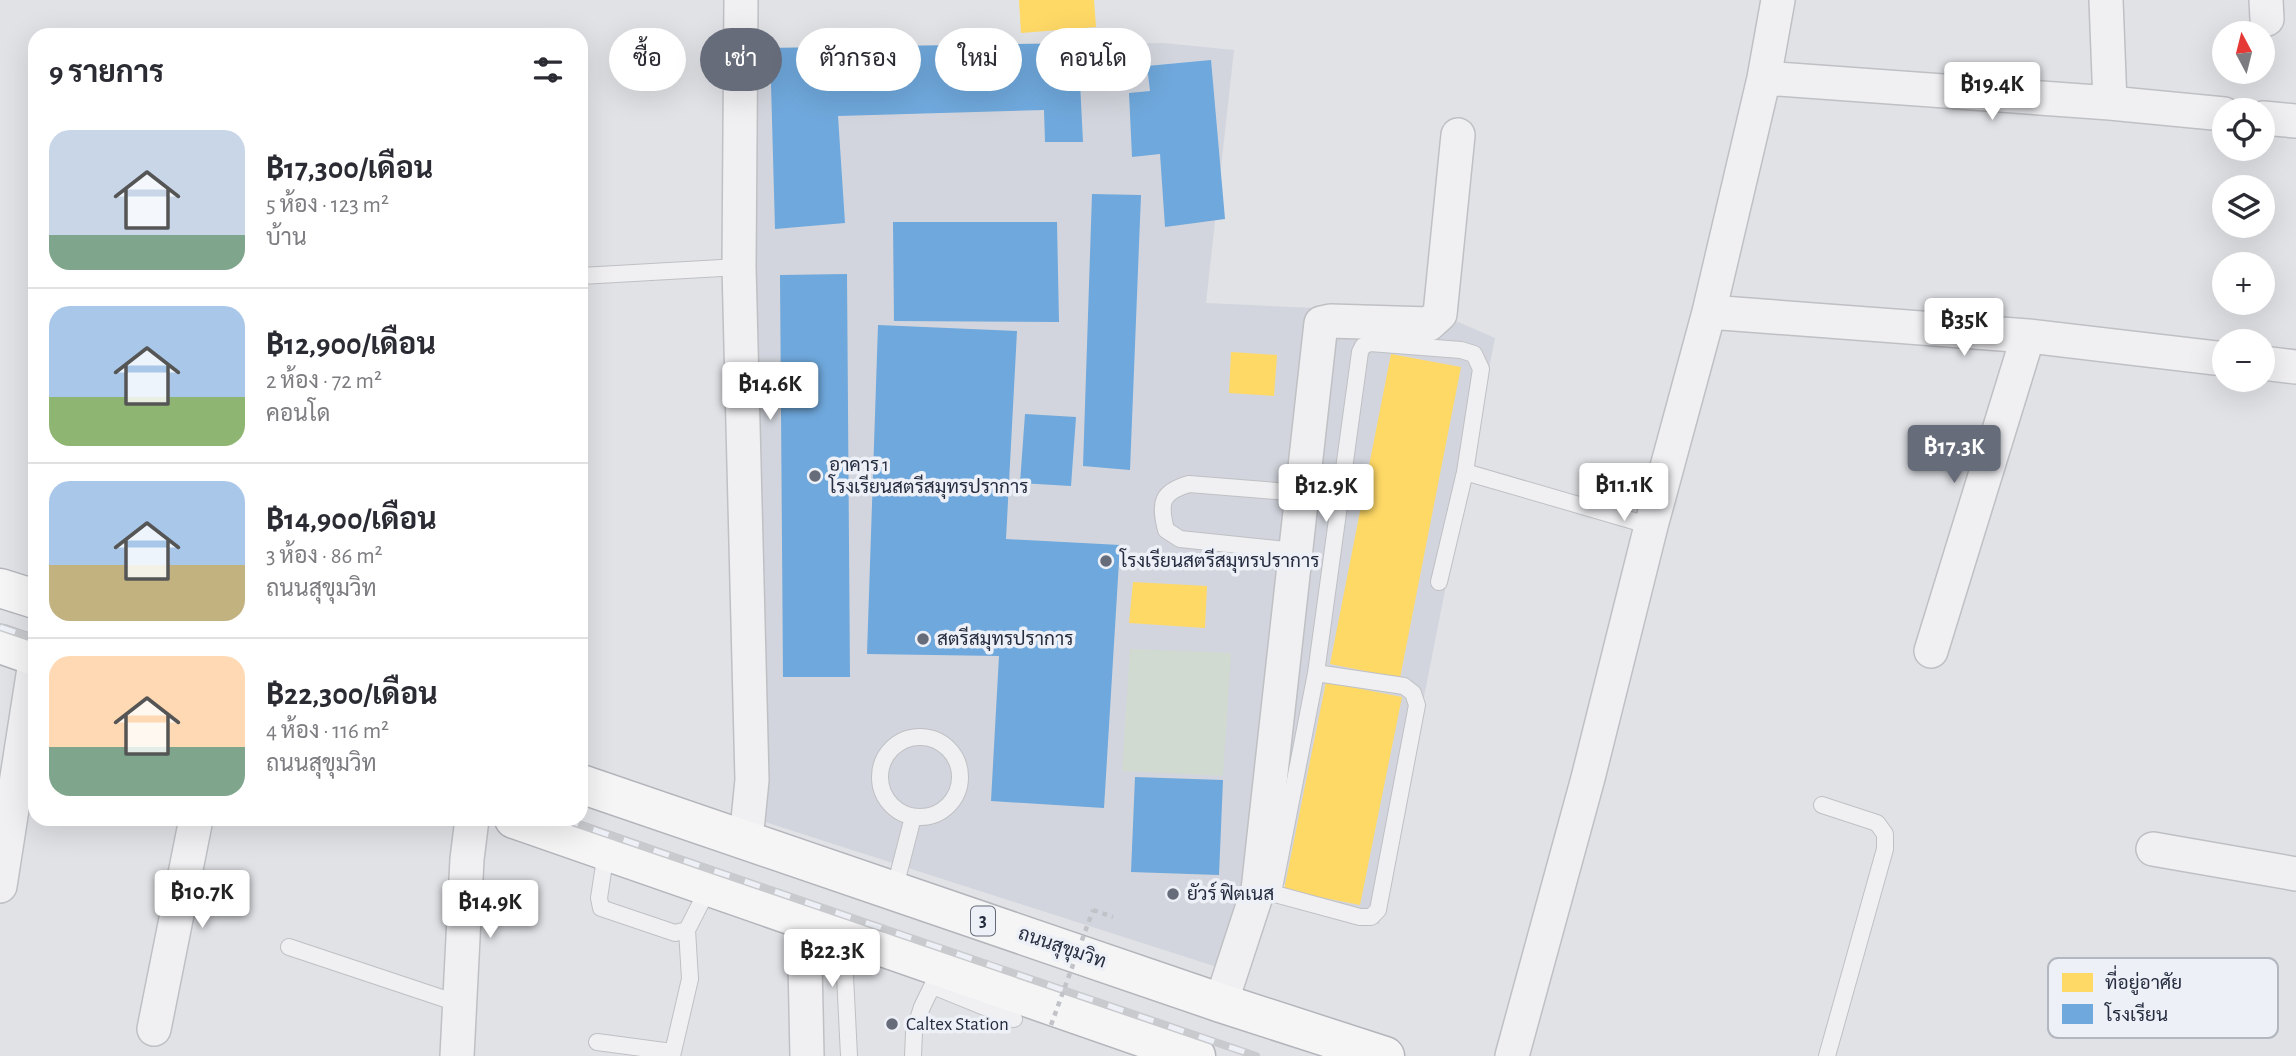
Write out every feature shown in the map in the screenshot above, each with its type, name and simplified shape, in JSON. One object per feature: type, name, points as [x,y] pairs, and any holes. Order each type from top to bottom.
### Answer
[{"type":"highway","points":[[0,588],[28,597]]},
{"type":"highway","points":[[0,644],[28,654]]},
{"type":"highway","name":"ถนนสุขุมวิท","points":[[588,786],[1221,1003],[1385,1056]]},
{"type":"highway","points":[[534,826],[825,927],[937,977],[1185,1054]]},
{"type":"street","points":[[741,0],[739,267],[752,780],[746,840]]},
{"type":"street","points":[[1513,1056],[1709,312],[1763,78],[1778,0]]},
{"type":"street","points":[[2106,0],[2110,103]]},
{"type":"street","points":[[1763,78],[2212,113]]},
{"type":"street","points":[[2275,119],[2296,121]]},
{"type":"street","points":[[1221,1003],[1265,891],[1296,551],[1321,323],[1429,324],[1440,314],[1458,135]]},
{"type":"street","points":[[1709,312],[2028,336],[2212,358]]},
{"type":"street","points":[[1931,651],[2028,336]]},
{"type":"street","points":[[2275,364],[2296,367]]},
{"type":"street","points":[[0,886],[28,707]]},
{"type":"street","points":[[154,1029],[195,826]]},
{"type":"street","points":[[457,1056],[471,826]]},
{"type":"street","points":[[2153,849],[2296,874]]},
{"type":"street","points":[[807,1056],[805,962],[825,927]]},
{"type":"lane","points":[[588,276],[739,267]]},
{"type":"lane","points":[[1316,673],[1404,686],[1413,693],[1417,705],[1378,910],[1371,917],[1360,917],[1265,891],[1316,673],[1360,352],[1363,346],[1370,343],[1474,354],[1481,369],[1465,472],[1439,582]]},
{"type":"lane","points":[[1465,472],[1651,526]]},
{"type":"lane","points":[[1296,551],[1180,539],[1166,530],[1162,514],[1165,498],[1172,489],[1189,484],[1302,493]]},
{"type":"lane","points":[[922,737],[945,745],[954,754],[960,765],[961,778],[958,792],[951,804],[940,813],[913,817],[900,812],[889,803],[882,791],[880,777],[882,763],[888,752],[909,738],[922,737]]},
{"type":"lane","points":[[1822,805],[1877,823],[1885,834],[1885,849],[1827,1056]]},
{"type":"lane","points":[[894,891],[913,817]]},
{"type":"lane","points":[[606,851],[599,898],[601,908],[676,933],[687,930]]},
{"type":"lane","points":[[597,1042],[672,1054],[690,979],[687,930],[709,886]]},
{"type":"lane","points":[[825,927],[849,1056]]},
{"type":"lane","points":[[289,947],[460,1004]]},
{"type":"lane","points":[[913,1056],[914,1032],[922,1007],[937,977],[1014,1019]]},
{"type":"path","points":[[1051,1025],[1093,910],[1113,918]]},
{"type":"shaded area","name":"โรงเรียนสตรีสมุทรปราการ","points":[[1151,43],[1234,50],[1206,303],[1440,314],[1495,338],[1379,924],[1260,875],[1217,967],[762,821],[751,91],[782,91],[782,48],[796,47],[796,91],[921,91],[921,46],[935,46],[935,91],[1022,91],[1022,45],[1036,45],[1036,91],[1151,91]]},
{"type":"shaded area","points":[[1130,649],[1231,653],[1223,776],[1122,771]]},
{"type":"building: ที่อยู่อาศัย","points":[[1019,0],[1094,0],[1096,27],[1036,28],[1036,32],[1022,33]]},
{"type":"building: ที่อยู่อาศัย","points":[[1231,352],[1277,355],[1274,396],[1229,393]]},
{"type":"building: ที่อยู่อาศัย","points":[[1391,354],[1461,367],[1400,678],[1330,664]]},
{"type":"building: ที่อยู่อาศัย","points":[[1133,582],[1207,586],[1205,628],[1129,623]]},
{"type":"building: ที่อยู่อาศัย","points":[[1326,682],[1402,697],[1360,905],[1284,890]]},
{"type":"building: โรงเรียน","points":[[1022,44],[1036,44],[1036,91],[1080,91],[1083,142],[1045,142],[1044,110],[838,116],[845,223],[775,229],[771,91],[782,91],[782,48],[796,48],[796,91],[921,91],[921,46],[935,45],[935,91],[1022,91]]},
{"type":"building: โรงเรียน","points":[[1211,60],[1225,219],[1165,227],[1160,154],[1132,157],[1129,93],[1151,91],[1151,66]]},
{"type":"building: โรงเรียน","points":[[1092,194],[1141,195],[1130,470],[1083,466]]},
{"type":"building: โรงเรียน","points":[[893,222],[1057,222],[1059,322],[894,321]]},
{"type":"building: โรงเรียน","name":"อาคาร 1 โรงเรียนสตรีสมุทรปราการ","points":[[847,274],[850,677],[783,677],[780,275]]},
{"type":"building: โรงเรียน","points":[[878,325],[1017,331],[1006,539],[1120,545],[1104,808],[991,801],[999,656],[867,654]]},
{"type":"building: โรงเรียน","points":[[1025,414],[1076,417],[1071,486],[1020,483]]},
{"type":"building: โรงเรียน","name":"ยัวร์ ฟิตเนส","points":[[1135,777],[1223,780],[1219,875],[1131,872]]},
{"type":"railway","points":[[0,627],[28,637]]},
{"type":"railway","points":[[583,826],[1256,1056]]},
{"type":"place","name":"อาคาร 1 โรงเรียนสตรีสมุทรปราการ","points":[[815,476]]},
{"type":"place","name":"โรงเรียนสตรีสมุทรปราการ","points":[[1106,561]]},
{"type":"place","name":"สตรีสมุทรปราการ","points":[[923,639]]},
{"type":"place","name":"ยัวร์ ฟิตเนส","points":[[1173,894]]},
{"type":"place","name":"Caltex Station","points":[[892,1024]]}]
